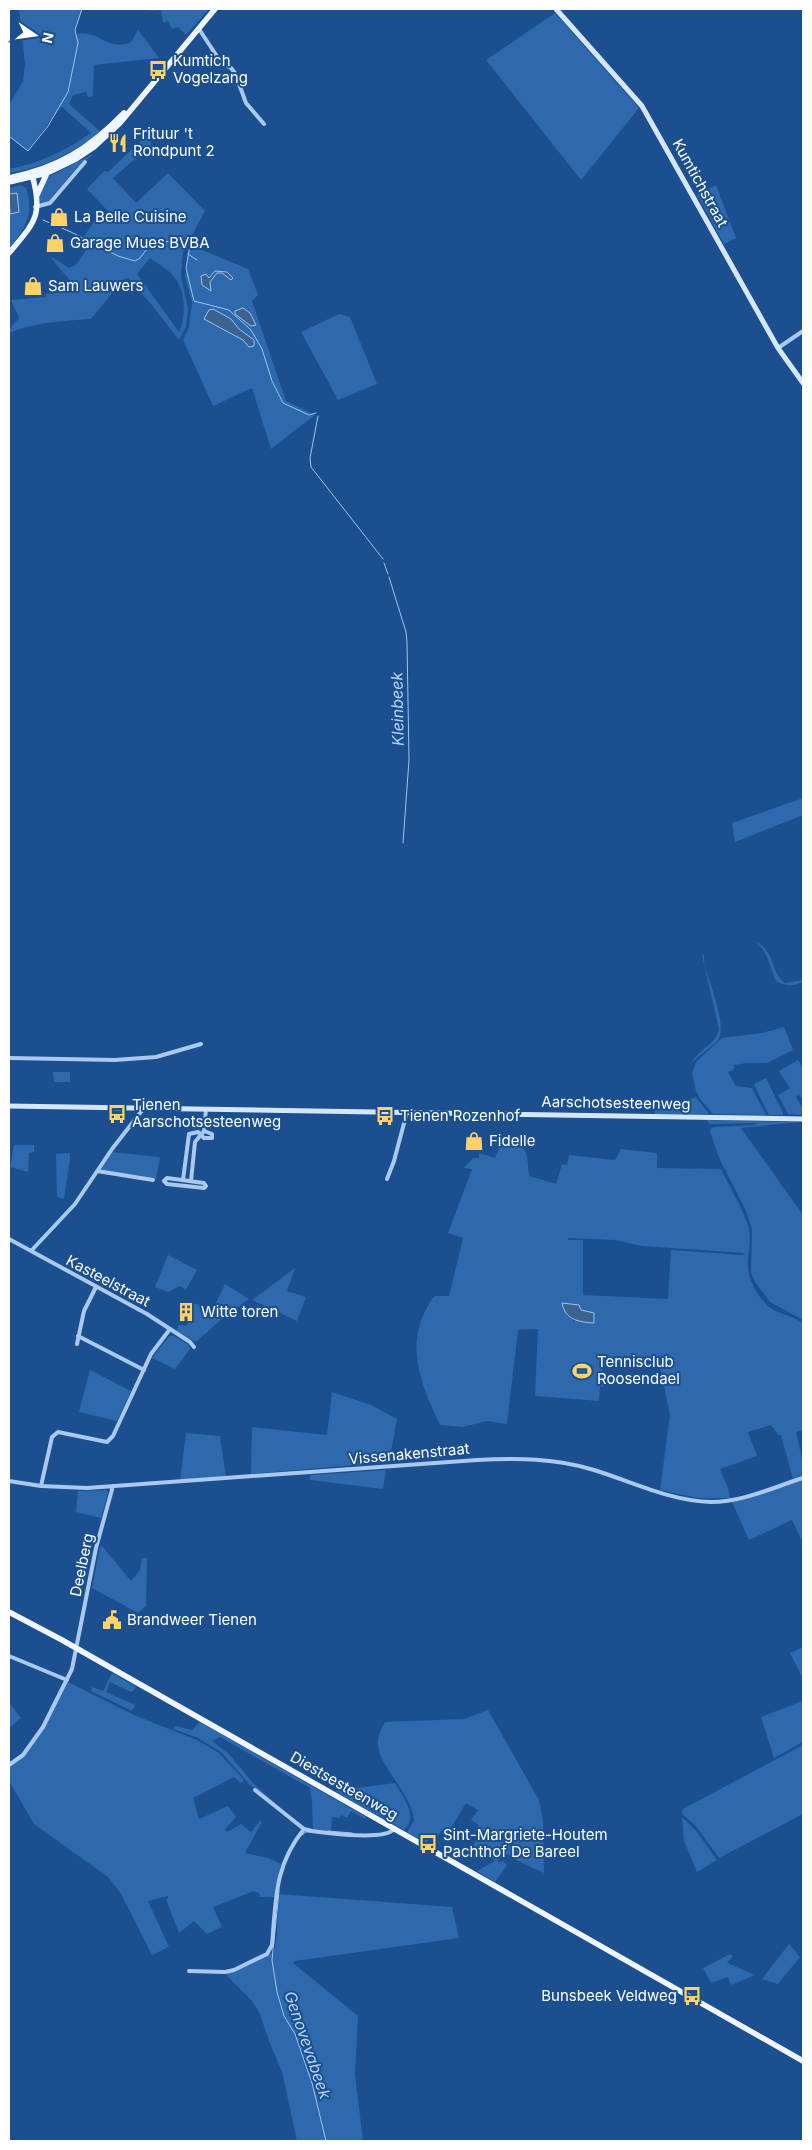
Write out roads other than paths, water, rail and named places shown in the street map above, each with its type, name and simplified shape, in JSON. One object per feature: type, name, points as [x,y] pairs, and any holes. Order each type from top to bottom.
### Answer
[{"type":"main road","points":[[9,182],[47,173],[76,159],[94,146],[120,123],[133,105],[216,9]]},
{"type":"main road","name":"Kumtichstraat","points":[[556,9],[642,106],[778,348],[803,383]]},
{"type":"main road","points":[[9,178],[27,177],[76,154],[100,136],[133,105]]},
{"type":"main road","points":[[9,253],[33,223],[37,195],[47,173]]},
{"type":"main road","points":[[27,177],[37,195]]},
{"type":"main road","points":[[27,177],[36,207]]},
{"type":"main road","name":"Aarschotsesteenweg","points":[[9,1106],[803,1119]]},
{"type":"main road","name":"Diestsesteenweg","points":[[9,1612],[76,1648],[803,2061]]},
{"type":"street","points":[[199,29],[220,61],[235,73],[246,103],[264,124]]},
{"type":"street","points":[[36,207],[50,203],[85,162]]},
{"type":"street","points":[[778,348],[803,331]]},
{"type":"street","points":[[9,1058],[115,1060],[156,1057],[202,1044]]},
{"type":"street","points":[[31,1251],[39,1240],[75,1204],[144,1108]]},
{"type":"street","points":[[191,1181],[195,1142],[203,1133],[206,1109]]},
{"type":"street","points":[[387,1179],[394,1161],[407,1112]]},
{"type":"street","points":[[183,1180],[189,1134],[203,1133]]},
{"type":"street","points":[[97,1171],[153,1180]]},
{"type":"street","points":[[167,1178],[191,1181],[204,1183],[206,1186],[204,1188],[167,1184],[164,1181],[167,1178]]},
{"type":"street","name":"Kasteelstraat","points":[[9,1239],[148,1314],[190,1342],[194,1347]]},
{"type":"street","points":[[77,1344],[84,1311],[96,1287]]},
{"type":"street","points":[[110,1440],[151,1354],[170,1329]]},
{"type":"street","points":[[78,1336],[144,1370]]},
{"type":"street","points":[[41,1486],[52,1437],[58,1432],[102,1442],[110,1440],[115,1443]]},
{"type":"street","name":"Vissenakenstraat","points":[[9,1481],[41,1486],[113,1486],[514,1458],[548,1460],[578,1466],[670,1496],[698,1501],[735,1500],[803,1478]]},
{"type":"street","name":"Deelberg","points":[[9,1765],[23,1755],[32,1743],[51,1712],[72,1670],[93,1573],[96,1548],[113,1486]]},
{"type":"street","points":[[9,1656],[67,1680]]},
{"type":"street","points":[[255,1790],[304,1829],[354,1835],[389,1833],[394,1829]]},
{"type":"street","points":[[189,1971],[229,1972],[269,1953],[272,1945],[280,1871],[286,1856],[304,1829]]},
{"type":"waterway","points":[[9,136],[28,151],[48,126],[68,92],[78,43],[75,30],[82,9]]},
{"type":"waterway","name":"Kleinbeek","points":[[43,220],[118,256],[135,261],[140,258],[153,241],[186,242]]},
{"type":"waterway","name":"Kleinbeek","points":[[190,245],[186,268],[194,301],[229,310],[251,330],[262,349],[272,381],[283,403],[309,415],[316,413]]},
{"type":"waterway","points":[[188,254],[197,260]]},
{"type":"waterway","name":"Kleinbeek","points":[[318,416],[310,458],[311,467],[383,559]]},
{"type":"waterway","name":"Kleinbeek","points":[[384,563],[388,574]]},
{"type":"waterway","name":"Kleinbeek","points":[[389,577],[406,632],[407,642],[409,760],[403,843]]},
{"type":"waterway","name":"Genovevabeek","points":[[328,1831],[352,1833]]},
{"type":"waterway","name":"Genovevabeek","points":[[302,1835],[306,1832],[313,1832]]},
{"type":"waterway","name":"Genovevabeek","points":[[279,1891],[272,1960],[277,1992],[284,2016],[295,2034],[312,2083],[326,2141]]},
{"type":"place","name":"Kumtich Vogelzang","points":[[158,70]]},
{"type":"place","name":"Frituur 't Rondpunt 2","points":[[118,143]]},
{"type":"place","name":"La Belle Cuisine","points":[[59,217]]},
{"type":"place","name":"Garage Mues BVBA","points":[[55,243]]},
{"type":"place","name":"Sam Lauwers","points":[[33,286]]},
{"type":"place","name":"Tienen Aarschotsesteenweg","points":[[117,1114]]},
{"type":"place","name":"Tienen Rozenhof","points":[[385,1116]]},
{"type":"place","name":"Fidelle","points":[[474,1141]]},
{"type":"place","name":"Witte toren","points":[[186,1312]]},
{"type":"place","name":"Tennisclub Roosendael","points":[[582,1371]]},
{"type":"place","name":"Brandweer Tienen","points":[[112,1620]]},
{"type":"place","name":"Sint-Margriete-Houtem Pachthof De Bareel","points":[[428,1844]]},
{"type":"place","name":"Bunsbeek Veldweg","points":[[692,1996]]}]
